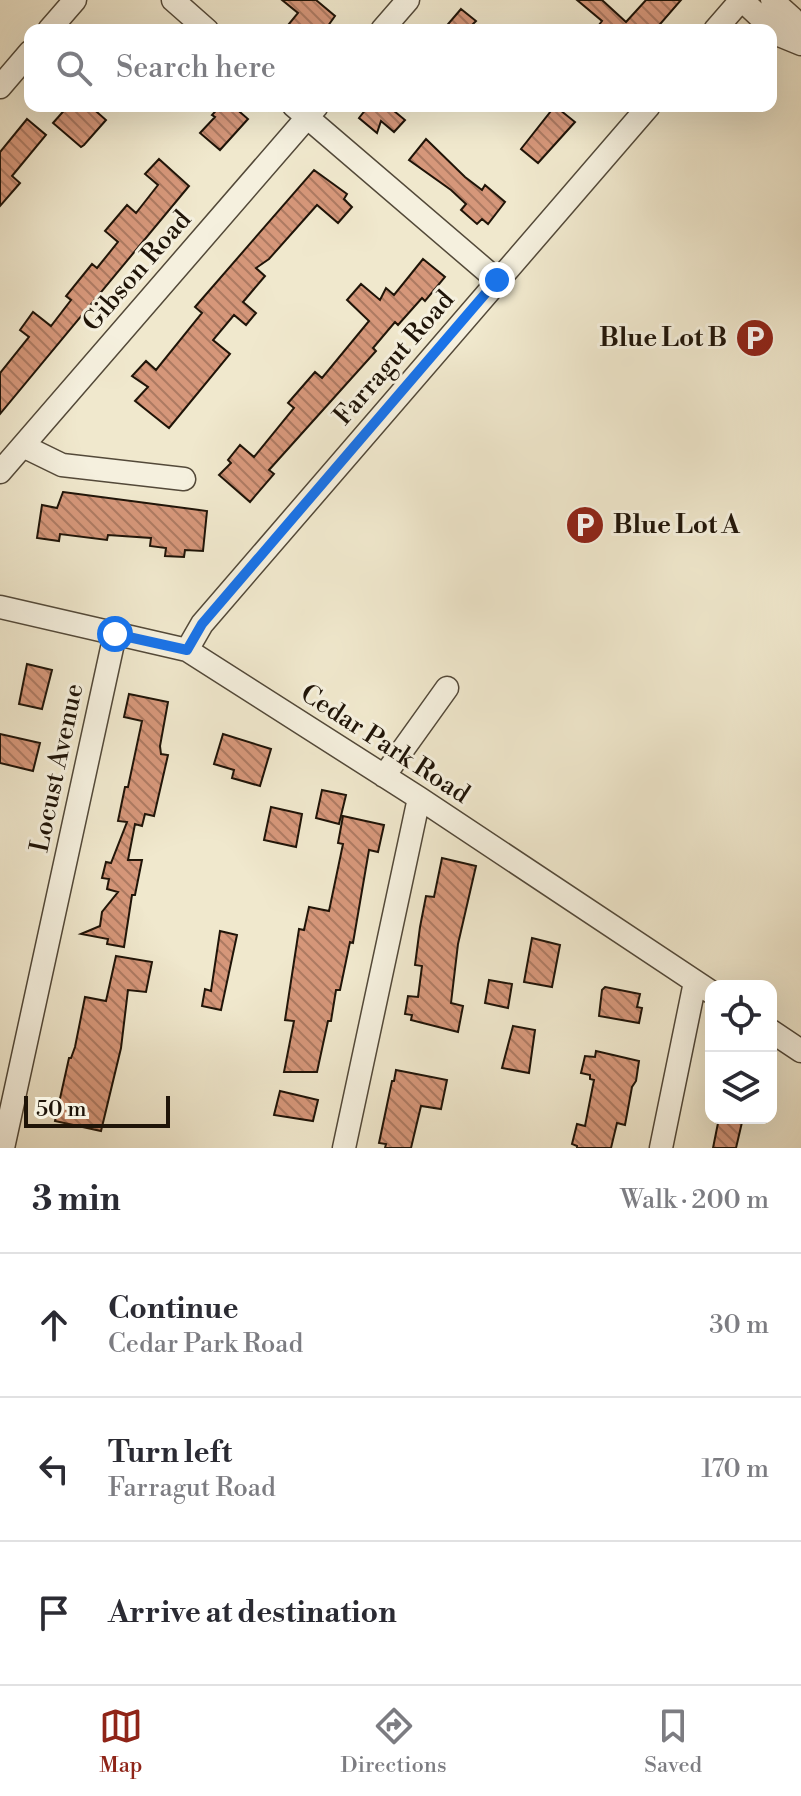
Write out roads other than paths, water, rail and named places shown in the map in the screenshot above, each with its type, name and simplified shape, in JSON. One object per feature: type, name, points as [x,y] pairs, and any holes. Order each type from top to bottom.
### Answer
[{"type":"street","points":[[54,24],[75,0]]},
{"type":"street","points":[[173,0],[200,24]]},
{"type":"street","points":[[387,24],[408,0]]},
{"type":"street","points":[[720,24],[741,0],[767,24]]},
{"type":"street","points":[[772,0],[792,18],[800,43]]},
{"type":"street","points":[[777,33],[800,43]]},
{"type":"street","points":[[0,87],[24,59]]},
{"type":"street","name":"Gibson Road","points":[[0,472],[304,112]]},
{"type":"street","points":[[308,112],[497,280]]},
{"type":"street","name":"Farragut Road","points":[[187,650],[202,624],[644,112]]},
{"type":"street","points":[[23,446],[62,465],[184,479]]},
{"type":"street","name":"Cedar Park Road","points":[[0,607],[187,650],[419,798],[703,987]]},
{"type":"street","name":"Locust Avenue","points":[[3,1148],[115,634]]},
{"type":"street","points":[[384,776],[447,688]]},
{"type":"street","points":[[344,1148],[419,798]]},
{"type":"street","points":[[661,1148],[703,987]]},
{"type":"street","points":[[777,1035],[801,1051]]},
{"type":"place","name":"Blue Lot B","points":[[755,338]]},
{"type":"place","name":"Blue Lot A","points":[[585,525]]}]
